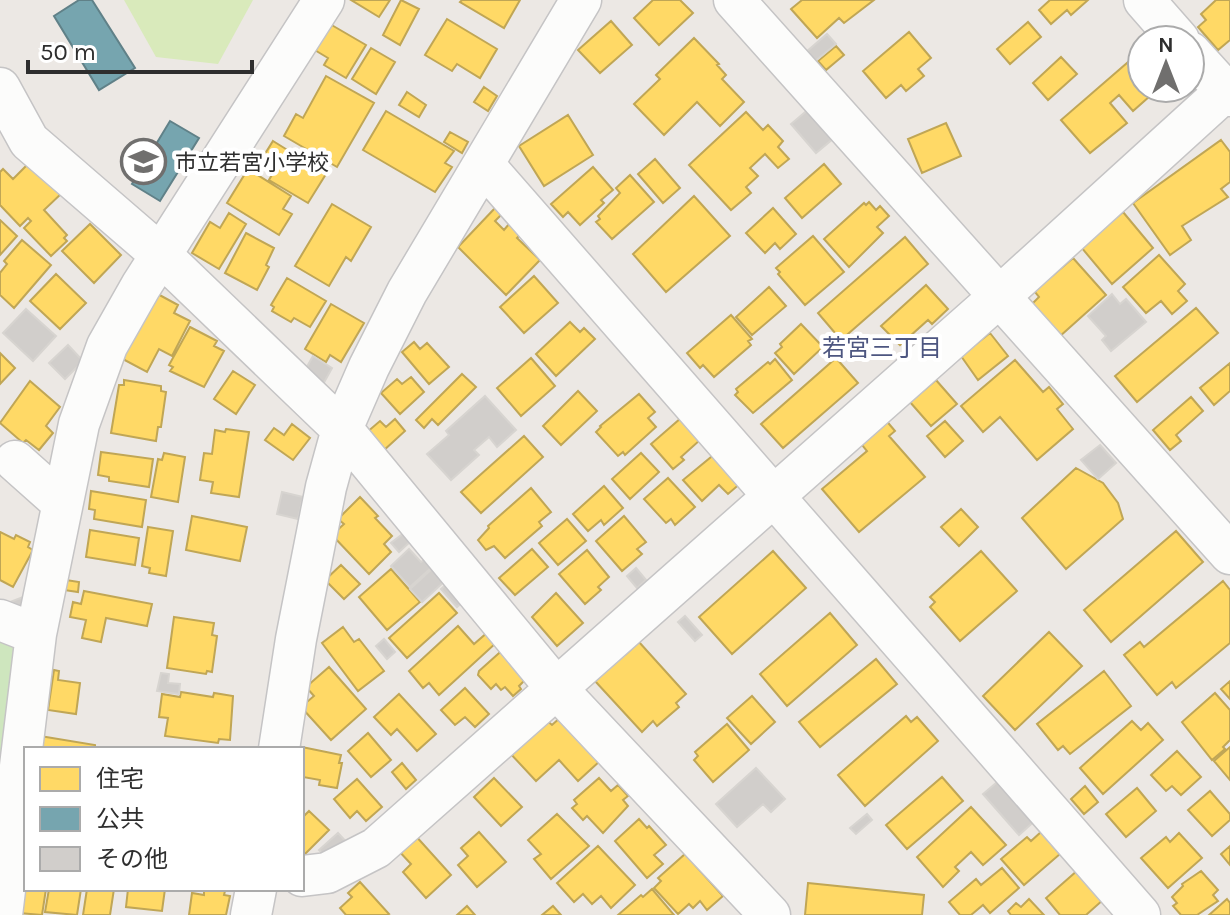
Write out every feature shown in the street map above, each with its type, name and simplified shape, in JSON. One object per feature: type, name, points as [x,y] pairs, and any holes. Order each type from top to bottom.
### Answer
[{"type":"street","points":[[2,915],[19,833],[18,627],[61,502],[79,424],[107,346],[161,255],[324,0]]},
{"type":"street","points":[[279,747],[296,639],[326,487],[342,429],[407,292],[581,0]]},
{"type":"street","points":[[734,0],[1230,554]]},
{"type":"street","points":[[1144,0],[1165,24]]},
{"type":"street","points":[[304,876],[327,873],[376,848],[1000,296],[1228,91],[1206,68]]},
{"type":"street","points":[[0,88],[14,147],[161,255],[342,429],[556,688],[756,910]]},
{"type":"street","points":[[484,165],[1140,915]]},
{"type":"street","points":[[15,461],[61,502]]},
{"type":"street","points":[[251,915],[256,891]]},
{"type":"green space","points":[[124,0],[253,0],[218,64],[156,57]]},
{"type":"green space","points":[[0,638],[17,649],[0,765]]},
{"type":"building: 住宅","points":[[351,0],[390,0],[379,17]]},
{"type":"building: 住宅","points":[[401,0],[419,9],[400,45],[383,35]]},
{"type":"building: 住宅","points":[[520,0],[504,28],[460,2]]},
{"type":"building: 住宅","points":[[653,0],[680,0],[693,13],[659,45],[634,18]]},
{"type":"building: 住宅","points":[[802,0],[874,0],[844,23],[839,18],[817,38],[791,9]]},
{"type":"building: 住宅","points":[[1050,0],[1088,0],[1071,15],[1067,10],[1051,24],[1039,10]]},
{"type":"building: 住宅","points":[[1216,0],[1230,0],[1230,40],[1218,50],[1206,36],[1206,24],[1201,24],[1206,20],[1201,14]]},
{"type":"building: 住宅","points":[[447,19],[497,49],[480,78],[457,64],[452,71],[425,55]]},
{"type":"building: 住宅","points":[[323,20],[366,45],[346,78],[324,65],[328,58],[308,46]]},
{"type":"building: 住宅","points":[[611,21],[632,45],[600,73],[578,50]]},
{"type":"building: 住宅","points":[[1028,22],[1041,37],[1010,64],[997,49]]},
{"type":"building: 住宅","points":[[909,32],[931,58],[918,69],[924,76],[906,91],[901,85],[886,98],[863,71]]},
{"type":"building: 住宅","points":[[694,38],[719,64],[726,75],[722,79],[744,102],[720,126],[697,102],[664,135],[634,104],[660,79],[656,75]]},
{"type":"building: 住宅","points":[[836,46],[844,55],[826,70],[818,61]]},
{"type":"building: 住宅","points":[[371,48],[395,62],[376,94],[352,79]]},
{"type":"building: 住宅","points":[[1061,57],[1077,74],[1048,100],[1033,83]]},
{"type":"building: 住宅","points":[[1126,64],[1126,103],[1119,95],[1110,103],[1127,123],[1090,153],[1061,120]]},
{"type":"building: 住宅","points":[[326,76],[374,103],[337,167],[284,136],[296,114],[303,118]]},
{"type":"building: 住宅","points":[[484,87],[497,96],[488,111],[474,102]]},
{"type":"building: 住宅","points":[[407,92],[426,105],[419,117],[399,105]]},
{"type":"building: 住宅","points":[[1127,104],[1141,104],[1133,111]]},
{"type":"building: 住宅","points":[[386,111],[454,151],[445,163],[452,167],[435,192],[363,150]]},
{"type":"building: 住宅","points":[[746,112],[763,130],[768,125],[783,141],[778,147],[789,159],[778,168],[765,154],[750,168],[758,176],[746,187],[751,193],[731,210],[689,165]]},
{"type":"building: 住宅","points":[[568,115],[593,155],[544,186],[519,146]]},
{"type":"building: 住宅","points":[[946,123],[961,156],[922,173],[908,139]]},
{"type":"building: 住宅","points":[[450,132],[468,142],[462,153],[444,142]]},
{"type":"building: 住宅","points":[[1221,140],[1230,152],[1230,182],[1221,189],[1228,197],[1182,226],[1191,240],[1170,255],[1133,203]]},
{"type":"building: 住宅","points":[[273,141],[326,174],[308,203],[269,180],[277,166],[263,157]]},
{"type":"building: 住宅","points":[[655,159],[680,188],[663,203],[638,174]]},
{"type":"building: 住宅","points":[[32,160],[63,192],[44,210],[67,235],[64,238],[67,241],[51,256],[24,228],[31,221],[28,218],[20,226],[0,205],[0,172],[3,169],[13,179]]},
{"type":"building: 住宅","points":[[824,164],[841,184],[802,218],[785,198]]},
{"type":"building: 住宅","points":[[593,167],[613,190],[580,225],[568,212],[563,217],[551,204]]},
{"type":"building: 住宅","points":[[248,169],[291,196],[283,209],[292,214],[279,235],[227,203]]},
{"type":"building: 住宅","points":[[630,175],[654,202],[612,239],[596,222],[620,193],[616,188]]},
{"type":"building: 住宅","points":[[694,196],[730,236],[666,292],[633,254]]},
{"type":"building: 住宅","points":[[869,202],[876,210],[880,206],[889,216],[877,227],[883,233],[849,267],[824,239],[864,203]]},
{"type":"building: 住宅","points":[[332,204],[371,227],[351,261],[346,257],[329,286],[295,266]]},
{"type":"building: 住宅","points":[[496,207],[503,213],[495,221],[504,230],[509,224],[520,235],[517,238],[540,260],[506,295],[458,247]]},
{"type":"building: 住宅","points":[[773,208],[796,234],[780,249],[775,243],[765,253],[746,233]]},
{"type":"building: 住宅","points":[[1123,212],[1153,248],[1112,284],[1081,247]]},
{"type":"building: 住宅","points":[[229,213],[246,224],[219,269],[192,253],[210,222],[220,228]]},
{"type":"building: 住宅","points":[[0,220],[17,236],[0,255]]},
{"type":"building: 住宅","points":[[90,224],[121,255],[94,283],[62,251]]},
{"type":"building: 住宅","points":[[246,233],[274,248],[266,265],[269,267],[257,290],[225,273]]},
{"type":"building: 住宅","points":[[813,236],[844,272],[805,305],[776,268]]},
{"type":"building: 住宅","points":[[905,237],[928,264],[841,340],[818,313]]},
{"type":"building: 住宅","points":[[22,240],[51,265],[14,308],[0,295],[0,273],[7,264],[4,261]]},
{"type":"building: 住宅","points":[[1159,255],[1185,284],[1178,291],[1187,301],[1172,314],[1161,301],[1146,313],[1123,287]]},
{"type":"building: 住宅","points":[[1073,258],[1106,295],[1059,337],[1031,305],[1039,297],[1031,287],[1047,273],[1051,277]]},
{"type":"building: 住宅","points":[[56,274],[86,303],[60,329],[30,301]]},
{"type":"building: 住宅","points":[[534,276],[558,303],[524,333],[500,307]]},
{"type":"building: 住宅","points":[[287,278],[326,301],[310,327],[294,318],[291,322],[272,311],[274,307],[271,305]]},
{"type":"building: 住宅","points":[[926,285],[948,309],[932,324],[928,320],[900,345],[881,326]]},
{"type":"building: 住宅","points":[[769,287],[786,306],[752,335],[736,317]]},
{"type":"building: 住宅","points":[[154,292],[178,305],[174,313],[190,321],[172,356],[159,349],[147,372],[119,357]]},
{"type":"building: 住宅","points":[[331,304],[364,323],[341,362],[330,355],[326,362],[305,349]]},
{"type":"building: 住宅","points":[[1196,308],[1218,333],[1137,402],[1115,376]]},
{"type":"building: 住宅","points":[[731,315],[752,339],[748,341],[751,345],[714,377],[703,365],[700,368],[687,353]]},
{"type":"building: 住宅","points":[[570,322],[580,332],[584,328],[595,339],[556,376],[536,354]]},
{"type":"building: 住宅","points":[[801,324],[823,347],[794,374],[775,353]]},
{"type":"building: 住宅","points":[[190,327],[217,341],[214,346],[224,351],[204,387],[170,371],[173,367],[169,365]]},
{"type":"building: 住宅","points":[[990,333],[1008,356],[978,380],[961,356]]},
{"type":"building: 住宅","points":[[414,342],[420,349],[427,343],[449,367],[429,384],[402,352]]},
{"type":"building: 住宅","points":[[0,353],[15,368],[0,384]]},
{"type":"building: 住宅","points":[[531,358],[555,386],[521,416],[497,388]]},
{"type":"building: 住宅","points":[[836,358],[858,383],[783,448],[761,424]]},
{"type":"building: 住宅","points":[[775,359],[792,380],[753,413],[735,395],[738,392],[736,389]]},
{"type":"building: 住宅","points":[[1015,360],[1043,392],[1049,387],[1063,404],[1057,409],[1073,429],[1037,460],[1000,417],[983,432],[961,406]]},
{"type":"building: 住宅","points":[[1230,363],[1230,391],[1214,405],[1200,388]]},
{"type":"building: 住宅","points":[[233,371],[255,385],[236,414],[214,399]]},
{"type":"building: 住宅","points":[[462,374],[476,387],[438,425],[432,419],[424,428],[416,420]]},
{"type":"building: 住宅","points":[[411,377],[424,392],[400,414],[381,393],[397,379],[402,384]]},
{"type":"building: 住宅","points":[[124,380],[161,386],[161,391],[166,392],[156,441],[111,433],[119,385],[124,385]]},
{"type":"building: 住宅","points":[[936,380],[957,404],[931,426],[910,402]]},
{"type":"building: 住宅","points":[[30,381],[60,407],[46,426],[53,433],[39,450],[26,440],[23,443],[0,423]]},
{"type":"building: 住宅","points":[[578,391],[597,411],[561,445],[543,426]]},
{"type":"building: 住宅","points":[[639,394],[655,412],[648,418],[656,427],[625,455],[623,452],[618,456],[596,432]]},
{"type":"building: 住宅","points":[[1191,397],[1203,411],[1176,435],[1181,441],[1170,450],[1153,430]]},
{"type":"building: 住宅","points":[[681,418],[700,440],[673,469],[651,444]]},
{"type":"building: 住宅","points":[[884,418],[895,431],[889,436],[925,477],[859,532],[822,489],[867,451],[858,440]]},
{"type":"building: 住宅","points":[[395,419],[405,431],[383,451],[366,433],[380,421],[386,427]]},
{"type":"building: 住宅","points":[[945,421],[963,441],[945,457],[927,436]]},
{"type":"building: 住宅","points":[[292,424],[310,438],[293,460],[265,440],[274,428],[284,435]]},
{"type":"building: 住宅","points":[[226,429],[249,432],[239,497],[211,493],[213,482],[200,480],[204,453],[212,454],[215,430],[225,432]]},
{"type":"building: 住宅","points":[[524,436],[543,457],[481,513],[461,492]]},
{"type":"building: 住宅","points":[[101,452],[153,459],[149,487],[109,481],[109,477],[98,475]]},
{"type":"building: 住宅","points":[[164,453],[185,457],[178,502],[151,497],[158,459],[162,460]]},
{"type":"building: 住宅","points":[[641,453],[659,472],[630,499],[612,479]]},
{"type":"building: 住宅","points":[[716,453],[742,482],[728,494],[719,485],[702,501],[683,480]]},
{"type":"building: 住宅","points":[[1076,468],[1103,483],[1118,503],[1123,519],[1066,569],[1022,518]]},
{"type":"building: 住宅","points":[[668,478],[695,507],[675,525],[671,519],[666,523],[644,499]]},
{"type":"building: 住宅","points":[[604,486],[623,508],[604,525],[601,520],[588,531],[573,514]]},
{"type":"building: 住宅","points":[[531,488],[551,512],[539,522],[542,526],[505,558],[494,546],[486,550],[478,540],[488,526]]},
{"type":"building: 住宅","points":[[91,491],[146,500],[142,527],[94,519],[95,510],[89,509]]},
{"type":"building: 住宅","points":[[360,497],[392,536],[384,544],[391,552],[369,574],[332,535],[344,524],[338,519]]},
{"type":"building: 住宅","points":[[961,509],[978,527],[959,546],[941,527]]},
{"type":"building: 住宅","points":[[192,516],[247,527],[240,561],[186,550]]},
{"type":"building: 住宅","points":[[624,516],[646,542],[637,549],[642,554],[622,571],[596,541]]},
{"type":"building: 住宅","points":[[567,519],[586,541],[558,565],[539,543]]},
{"type":"building: 住宅","points":[[148,527],[173,531],[166,576],[149,573],[150,568],[142,566]]},
{"type":"building: 住宅","points":[[90,530],[139,538],[135,565],[86,557]]},
{"type":"building: 住宅","points":[[1176,531],[1203,562],[1111,642],[1084,610]]},
{"type":"building: 住宅","points":[[0,532],[30,542],[28,547],[33,550],[13,587],[0,580]]},
{"type":"building: 住宅","points":[[532,549],[548,567],[515,595],[499,578]]},
{"type":"building: 住宅","points":[[587,550],[609,577],[598,587],[601,590],[585,604],[559,574]]},
{"type":"building: 住宅","points":[[773,551],[806,588],[732,654],[699,617]]},
{"type":"building: 住宅","points":[[981,551],[1017,591],[960,641],[930,607],[935,602],[930,597]]},
{"type":"building: 住宅","points":[[341,565],[360,584],[344,599],[325,580]]},
{"type":"building: 住宅","points":[[391,569],[420,602],[387,630],[359,597]]},
{"type":"building: 住宅","points":[[66,580],[79,582],[78,592],[64,590]]},
{"type":"building: 住宅","points":[[1223,581],[1230,590],[1230,643],[1176,688],[1172,682],[1157,695],[1124,655],[1140,642],[1144,647]]},
{"type":"building: 住宅","points":[[84,591],[152,604],[147,626],[106,618],[101,642],[82,638],[86,620],[70,617],[73,602],[81,604]]},
{"type":"building: 住宅","points":[[439,593],[457,613],[407,658],[389,638]]},
{"type":"building: 住宅","points":[[556,593],[583,623],[557,646],[532,617]]},
{"type":"building: 住宅","points":[[830,613],[857,645],[787,706],[760,674]]},
{"type":"building: 住宅","points":[[174,617],[214,623],[212,635],[217,636],[212,672],[207,671],[206,674],[167,668]]},
{"type":"building: 住宅","points":[[458,626],[474,644],[488,632],[497,642],[439,695],[429,683],[423,688],[409,671]]},
{"type":"building: 住宅","points":[[343,627],[354,642],[359,639],[384,671],[358,691],[322,643]]},
{"type":"building: 住宅","points":[[1049,632],[1082,666],[1015,730],[983,696]]},
{"type":"building: 住宅","points":[[639,642],[686,694],[676,703],[679,707],[657,726],[653,721],[642,732],[595,681],[606,671],[621,648],[626,654]]},
{"type":"building: 住宅","points":[[507,646],[532,673],[513,696],[505,687],[501,690],[496,684],[491,689],[478,675]]},
{"type":"building: 住宅","points":[[876,659],[897,684],[820,747],[799,722]]},
{"type":"building: 住宅","points":[[329,667],[366,709],[331,740],[301,707],[314,696],[306,687]]},
{"type":"building: 住宅","points":[[54,670],[59,671],[58,680],[80,683],[76,714],[48,710]]},
{"type":"building: 住宅","points":[[1104,671],[1131,706],[1070,754],[1063,746],[1058,750],[1037,724]]},
{"type":"building: 住宅","points":[[1230,681],[1230,699],[1221,689]]},
{"type":"building: 住宅","points":[[465,688],[489,714],[475,727],[465,717],[455,725],[441,710]]},
{"type":"building: 住宅","points":[[181,692],[213,697],[214,693],[233,696],[230,740],[219,739],[218,743],[165,736],[168,718],[159,717],[162,694],[180,697]]},
{"type":"building: 住宅","points":[[1215,693],[1230,710],[1230,740],[1212,760],[1182,722]]},
{"type":"building: 住宅","points":[[399,694],[436,734],[417,751],[397,729],[391,735],[374,717]]},
{"type":"building: 住宅","points":[[752,696],[775,722],[751,744],[727,718]]},
{"type":"building: 住宅","points":[[906,716],[911,722],[917,717],[938,741],[865,806],[838,775]]},
{"type":"building: 住宅","points":[[561,717],[601,760],[578,781],[559,760],[536,781],[508,751],[544,718],[552,725]]},
{"type":"building: 住宅","points":[[1132,721],[1141,730],[1148,723],[1163,740],[1103,794],[1080,768]]},
{"type":"building: 住宅","points":[[727,724],[749,750],[713,782],[694,760],[698,756],[695,752]]},
{"type":"building: 住宅","points":[[368,733],[391,760],[371,777],[348,751]]},
{"type":"building: 住宅","points":[[40,736],[95,745],[95,747],[38,747]]},
{"type":"building: 住宅","points":[[304,747],[341,755],[337,788],[319,785],[320,780],[304,777]]},
{"type":"building: 住宅","points":[[1230,747],[1230,780],[1214,761]]},
{"type":"building: 住宅","points":[[1177,751],[1201,777],[1181,795],[1172,786],[1166,791],[1151,775]]},
{"type":"building: 住宅","points":[[402,763],[416,780],[406,789],[392,772]]},
{"type":"building: 住宅","points":[[942,777],[963,801],[907,849],[886,825]]},
{"type":"building: 住宅","points":[[494,778],[522,807],[501,826],[474,797]]},
{"type":"building: 住宅","points":[[599,778],[611,791],[618,785],[628,796],[623,800],[628,806],[603,833],[587,816],[583,820],[572,808],[577,804],[574,800]]},
{"type":"building: 住宅","points":[[357,779],[382,807],[366,821],[357,811],[350,818],[334,799]]},
{"type":"building: 住宅","points":[[1085,786],[1098,802],[1084,814],[1071,799]]},
{"type":"building: 住宅","points":[[1137,788],[1156,811],[1126,837],[1106,814]]},
{"type":"building: 住宅","points":[[1210,791],[1230,814],[1230,820],[1212,836],[1188,810]]},
{"type":"building: 住宅","points":[[971,807],[1006,845],[983,865],[971,852],[955,867],[959,871],[943,887],[917,857]]},
{"type":"building: 住宅","points":[[309,811],[329,830],[304,855],[304,816]]},
{"type":"building: 住宅","points":[[557,814],[589,846],[551,879],[534,859],[541,854],[528,840]]},
{"type":"building: 住宅","points":[[639,819],[666,845],[654,855],[663,864],[647,878],[615,841]]},
{"type":"building: 住宅","points":[[479,832],[506,862],[477,887],[458,865],[468,856],[461,848]]},
{"type":"building: 住宅","points":[[1041,832],[1060,854],[1024,885],[1001,859],[1027,837],[1031,841]]},
{"type":"building: 住宅","points":[[1179,833],[1202,858],[1168,888],[1141,858],[1166,837],[1170,842]]},
{"type":"building: 住宅","points":[[414,834],[451,875],[426,898],[403,872],[411,864],[397,849]]},
{"type":"building: 住宅","points":[[598,846],[635,885],[611,908],[601,896],[592,904],[583,894],[574,902],[557,883]]},
{"type":"building: 住宅","points":[[1230,846],[1230,865],[1221,854]]},
{"type":"building: 住宅","points":[[685,854],[723,896],[707,910],[700,901],[693,908],[689,904],[678,914],[654,888],[661,881],[658,878]]},
{"type":"building: 住宅","points":[[1002,868],[1019,888],[990,913],[983,905],[971,915],[960,915],[949,902],[976,879],[981,885]]},
{"type":"building: 住宅","points":[[1078,870],[1104,899],[1086,915],[1060,915],[1046,898]]},
{"type":"building: 住宅","points":[[1201,871],[1218,890],[1213,895],[1218,901],[1197,915],[1181,915],[1173,906],[1177,903],[1172,897],[1182,884]]},
{"type":"building: 住宅","points":[[24,874],[24,891],[46,891],[42,915],[19,913]]},
{"type":"building: 住宅","points":[[360,882],[389,914],[346,915],[340,908],[352,897],[348,893]]},
{"type":"building: 住宅","points":[[808,883],[924,895],[922,915],[805,915]]},
{"type":"building: 住宅","points":[[652,889],[674,915],[618,915],[641,895],[643,897]]},
{"type":"building: 住宅","points":[[49,891],[81,891],[77,915],[45,912]]},
{"type":"building: 住宅","points":[[87,891],[114,891],[110,915],[83,915]]},
{"type":"building: 住宅","points":[[128,891],[165,891],[162,911],[126,907]]},
{"type":"building: 住宅","points":[[204,891],[225,891],[224,895],[230,896],[226,915],[189,915],[192,893],[204,895]]},
{"type":"building: 住宅","points":[[1029,899],[1044,915],[1011,915],[1008,911],[1016,903],[1021,907]]},
{"type":"building: 住宅","points":[[1227,899],[1230,915],[1209,915]]},
{"type":"building: 住宅","points":[[467,906],[475,915],[457,915]]},
{"type":"building: 住宅","points":[[553,906],[561,915],[542,915]]},
{"type":"building: 公共","points":[[79,0],[92,0],[135,68],[99,90],[54,16]]},
{"type":"building: 公共","points":[[170,121],[199,138],[160,201],[132,184]]},
{"type":"building: その他","points":[[827,34],[836,44],[813,63],[805,53]]},
{"type":"building: その他","points":[[810,108],[834,138],[816,153],[791,124]]},
{"type":"building: その他","points":[[1112,294],[1120,304],[1126,299],[1146,322],[1111,351],[1102,340],[1106,336],[1088,316]]},
{"type":"building: その他","points":[[26,309],[56,336],[33,361],[3,333]]},
{"type":"building: その他","points":[[68,345],[83,361],[65,379],[49,363]]},
{"type":"building: その他","points":[[313,356],[332,368],[322,386],[303,374]]},
{"type":"building: その他","points":[[485,396],[516,430],[497,447],[489,437],[474,450],[479,455],[451,480],[427,454],[449,435],[446,431]]},
{"type":"building: その他","points":[[1100,445],[1116,463],[1098,479],[1081,460]]},
{"type":"building: その他","points":[[282,492],[303,497],[298,519],[277,514]]},
{"type":"building: その他","points":[[405,532],[412,540],[399,552],[391,543]]},
{"type":"building: その他","points":[[409,549],[431,568],[410,587],[391,566]]},
{"type":"building: その他","points":[[434,567],[446,580],[422,602],[410,589]]},
{"type":"building: その他","points":[[636,568],[646,580],[637,588],[627,576]]},
{"type":"building: その他","points":[[450,581],[466,599],[457,607],[441,589]]},
{"type":"building: その他","points":[[23,597],[27,606],[14,611],[10,602]]},
{"type":"building: その他","points":[[685,616],[702,635],[695,641],[678,622]]},
{"type":"building: その他","points":[[384,639],[395,652],[387,659],[376,646]]},
{"type":"building: その他","points":[[161,673],[169,674],[168,683],[180,684],[179,694],[157,691]]},
{"type":"building: その他","points":[[756,768],[785,799],[771,812],[763,804],[737,827],[716,804]]},
{"type":"building: その他","points":[[1002,778],[1038,818],[1019,835],[983,794]]},
{"type":"building: その他","points":[[867,814],[872,820],[856,834],[850,828]]},
{"type":"building: その他","points":[[338,833],[350,846],[326,857],[319,850]]},
{"type":"place","name":"市立若宮小学校","points":[[144,162]]},
{"type":"district","name":"若宮三丁目","points":[[882,348]]}]
